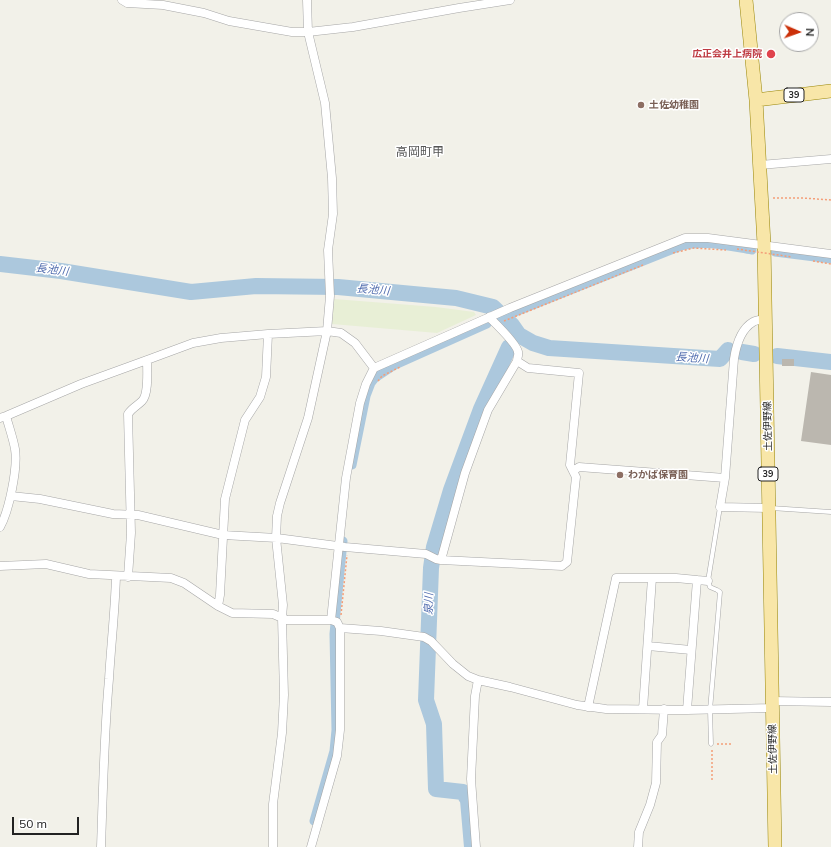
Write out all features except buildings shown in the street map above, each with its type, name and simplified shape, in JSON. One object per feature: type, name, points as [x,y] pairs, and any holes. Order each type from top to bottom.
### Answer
[{"type":"main road","name":"土佐伊野線","points":[[746,0],[756,100],[764,244],[768,508],[776,847]]},
{"type":"main road","name":"39","points":[[756,100],[831,91]]},
{"type":"street","points":[[122,0],[127,3],[163,5],[204,13],[229,21],[292,32],[308,32],[353,27],[510,0]]},
{"type":"street","points":[[273,847],[273,804],[282,733],[284,695],[283,605],[276,538],[277,516],[308,418],[327,331],[330,296],[328,250],[333,214],[332,178],[325,103],[308,32],[306,0]]},
{"type":"street","points":[[760,165],[831,160]]},
{"type":"street","points":[[311,847],[337,756],[340,730],[335,623],[343,547],[346,478],[360,403],[366,384],[374,368],[510,308],[685,238],[708,238],[764,244],[831,254]]},
{"type":"street","points":[[435,558],[488,410],[517,361],[519,353],[500,323],[491,316]]},
{"type":"street","points":[[766,319],[753,321],[745,329],[737,345],[734,359],[724,478],[720,507],[768,508]]},
{"type":"street","points":[[0,527],[11,496],[15,469],[15,451],[3,417],[81,384],[193,343],[221,338],[327,331],[341,334],[355,343],[374,368]]},
{"type":"street","points":[[218,606],[220,595],[225,499],[245,420],[260,398],[266,377],[268,334]]},
{"type":"street","points":[[128,577],[131,533],[128,414],[132,408],[142,401],[146,395],[147,360]]},
{"type":"street","points":[[11,496],[40,499],[113,514],[138,515],[223,535],[276,538],[435,558],[562,566],[567,562],[576,477],[570,465],[579,373],[528,368],[517,361]]},
{"type":"street","points":[[573,471],[579,467],[724,478]]},
{"type":"street","points":[[0,566],[46,564],[89,574],[171,578],[184,583],[218,606],[232,613],[273,614],[287,620],[335,623],[428,639],[453,664],[468,676],[478,680],[588,707],[606,709],[710,710],[831,702]]},
{"type":"street","points":[[101,847],[105,733],[116,604],[116,576]]},
{"type":"street","points":[[588,707],[616,578],[708,581]]},
{"type":"street","points":[[643,709],[652,578]]},
{"type":"street","points":[[687,710],[697,580]]},
{"type":"street","points":[[648,646],[691,650]]},
{"type":"street","points":[[476,847],[471,779],[478,680]]},
{"type":"street","points":[[638,847],[639,832],[650,805],[656,783],[657,742],[662,735],[664,709]]},
{"type":"lane","points":[[712,744],[710,710],[720,592],[710,587],[708,581],[720,507]]},
{"type":"lane","points":[[768,508],[831,512]]},
{"type":"path","points":[[761,198],[831,200]]},
{"type":"path","points":[[670,254],[694,248],[718,250],[729,249]]},
{"type":"path","points":[[737,249],[792,257]]},
{"type":"path","points":[[500,323],[649,262]]},
{"type":"path","points":[[374,385],[382,376],[400,366]]},
{"type":"path","points":[[335,623],[343,547]]},
{"type":"path","points":[[712,780],[712,744],[733,744]]},
{"type":"green space","points":[[334,299],[436,307],[474,312],[476,315],[437,333],[332,324]]},
{"type":"waterway","points":[[500,318],[681,246],[690,244],[708,244],[725,245],[752,250]]},
{"type":"waterway","points":[[775,252],[831,259]]},
{"type":"waterway","name":"長池川","points":[[0,264],[61,271],[191,292],[256,286],[338,287],[456,298],[493,307],[512,325],[519,335],[533,343],[549,348],[720,359],[728,350]]},
{"type":"waterway","points":[[352,465],[366,396],[371,383],[375,378],[393,366],[487,324]]},
{"type":"waterway","name":"泉川","points":[[472,847],[468,800],[463,792],[436,789],[434,724],[426,700],[431,568],[434,547],[451,490],[481,409],[509,347]]},
{"type":"waterway","name":"長池川","points":[[742,352],[754,354]]},
{"type":"waterway","name":"長池川","points":[[777,356],[831,362]]},
{"type":"waterway","points":[[314,821],[334,751],[336,730],[334,634],[343,541]]},
{"type":"place","name":"広正会井上病院","points":[[771,54]]},
{"type":"place","name":"土佐幼稚園","points":[[641,105]]},
{"type":"place","name":"わかば保育園","points":[[620,475]]},
{"type":"district","name":"高岡町甲","points":[[420,152]]}]
